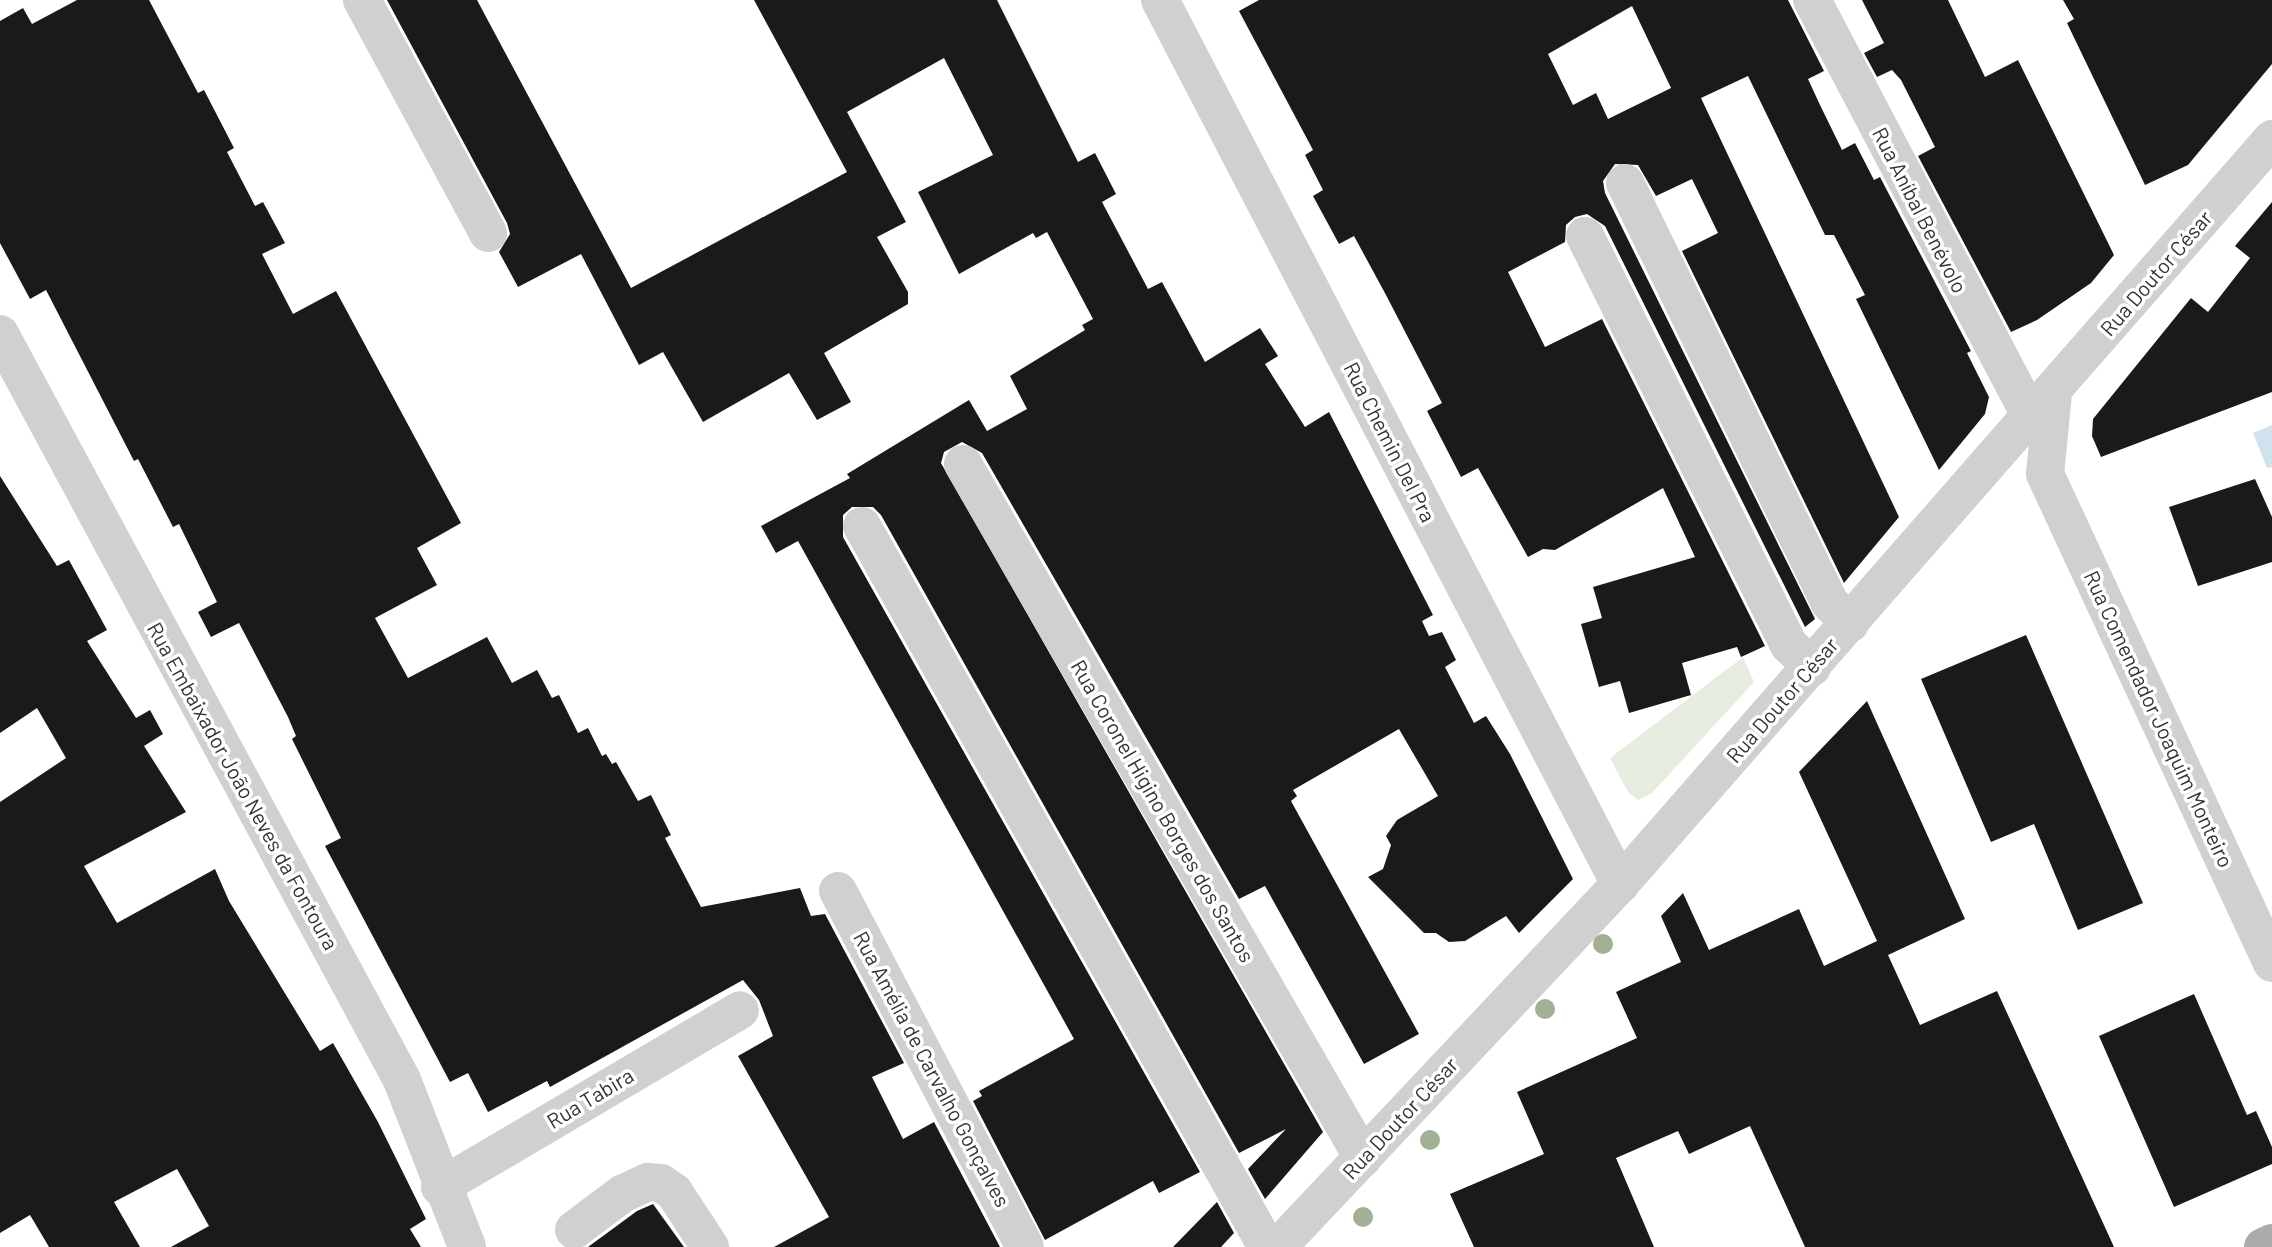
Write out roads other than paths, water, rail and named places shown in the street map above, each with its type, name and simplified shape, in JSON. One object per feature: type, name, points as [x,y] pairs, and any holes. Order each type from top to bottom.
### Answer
[{"type":"main road","points":[[2263,1247],[2272,1243]]},
{"type":"street","points":[[362,0],[488,233]]},
{"type":"street","name":"Rua Chemin Del Pra","points":[[1160,0],[1620,884]]},
{"type":"street","name":"Rua Aníbal Benévolo","points":[[1812,0],[2042,406]]},
{"type":"street","name":"Rua Doutor César","points":[[1278,1247],[1620,884],[1979,478],[2272,139]]},
{"type":"street","points":[[1625,183],[1829,602],[1850,623]]},
{"type":"street","points":[[1585,236],[1788,645],[1812,667]]},
{"type":"street","name":"Rua Embaixador João Neves da Fontoura","points":[[0,334],[401,1080],[440,1187],[467,1247]]},
{"type":"street","points":[[1979,478],[2045,474],[2042,406]]},
{"type":"street","name":"Rua Coronel Higino Borges dos Santos","points":[[964,464],[1363,1158]]},
{"type":"street","name":"Rua Comendador Joaquim Monteiro","points":[[2045,474],[2272,963]]},
{"type":"street","points":[[862,526],[1267,1247]]},
{"type":"street","name":"Rua Amélia de Carvalho Gonçalves","points":[[838,891],[1026,1247]]},
{"type":"street","name":"Rua Tabira","points":[[440,1187],[740,1010]]},
{"type":"street","points":[[574,1230],[622,1194],[648,1182],[661,1183],[674,1192],[710,1247]]},
{"type":"water","points":[[2272,425],[2272,467],[2267,468],[2253,433]]}]
